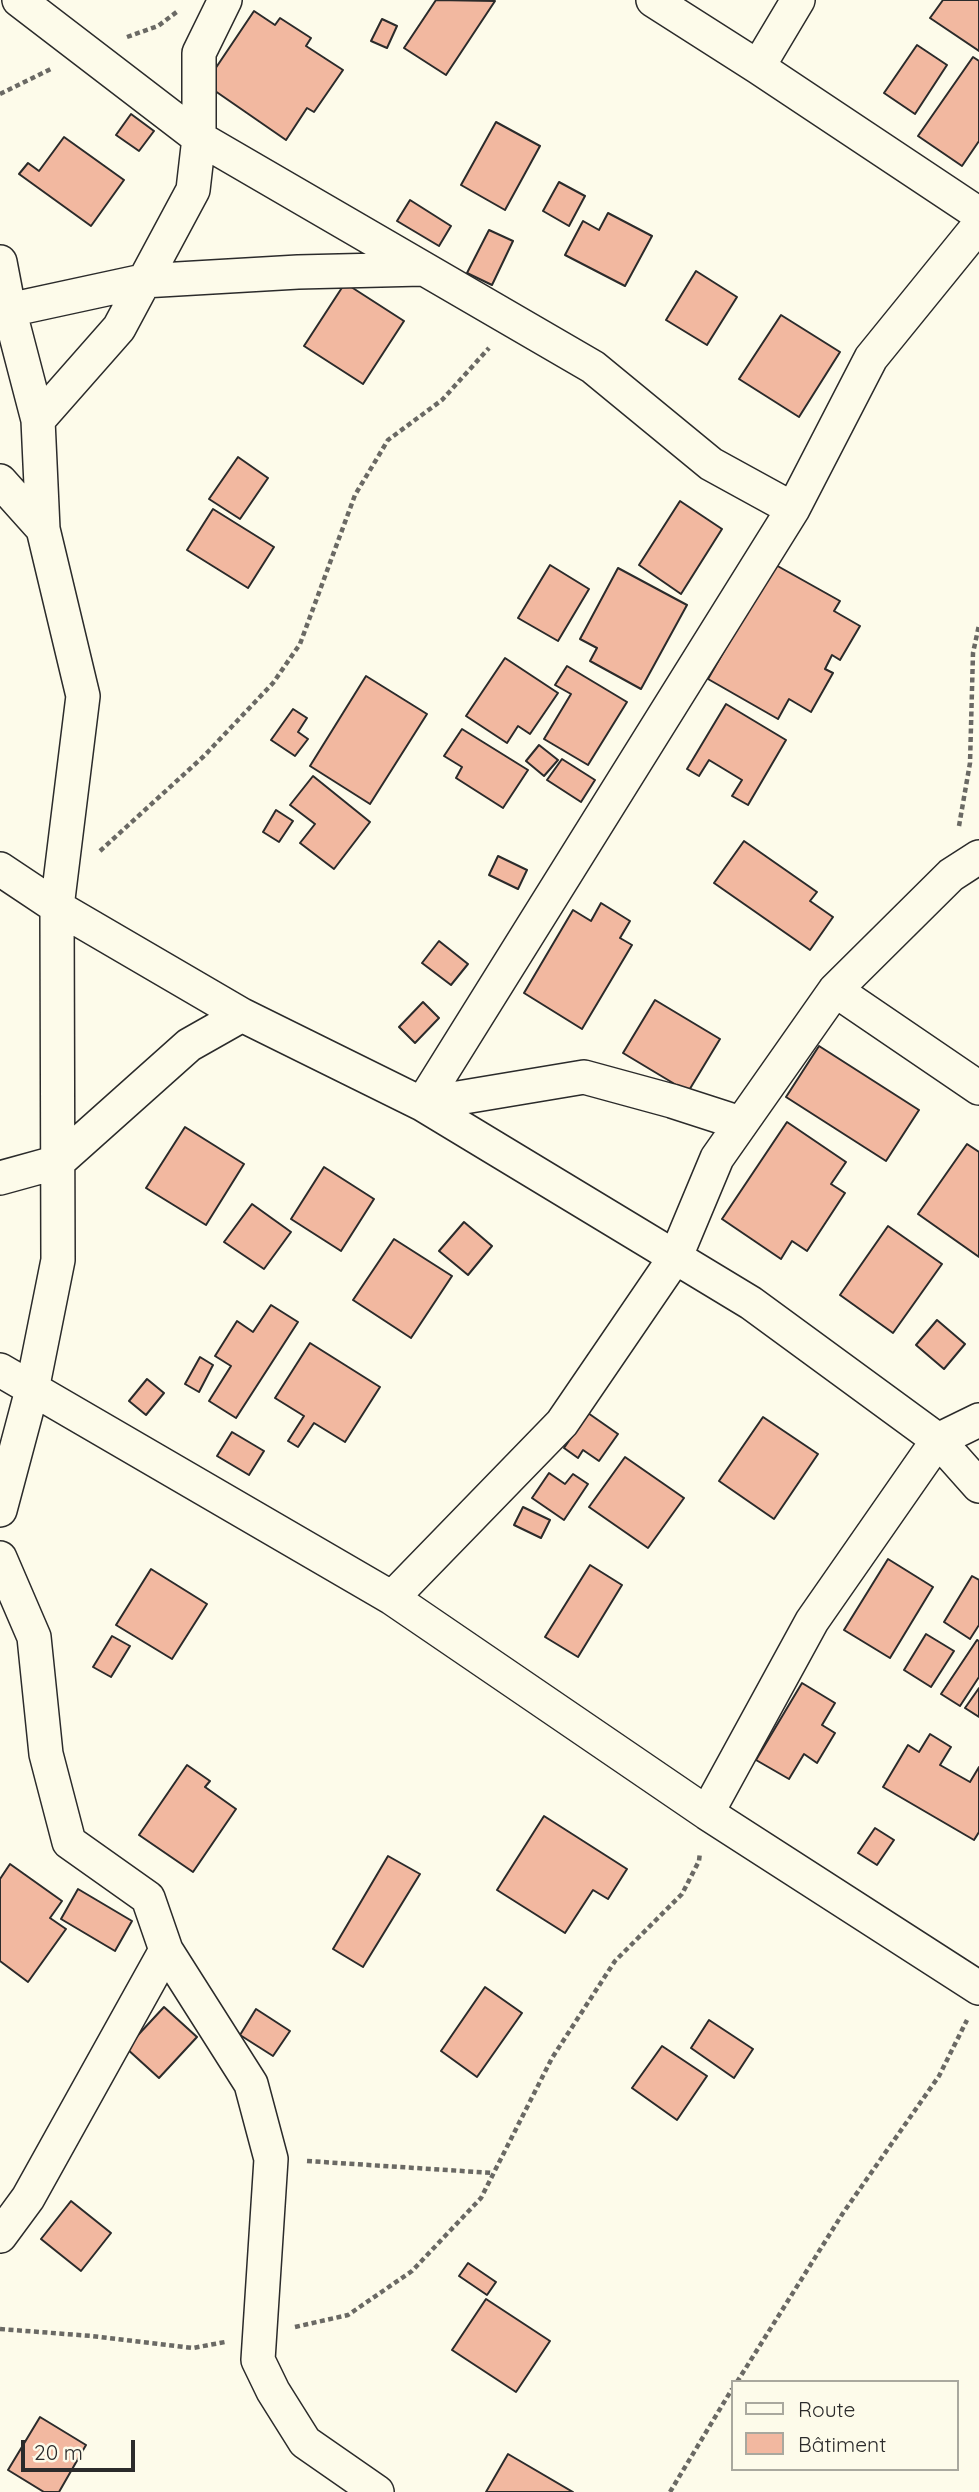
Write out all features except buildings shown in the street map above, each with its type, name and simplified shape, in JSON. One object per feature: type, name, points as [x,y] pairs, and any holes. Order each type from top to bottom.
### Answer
[{"type":"street","points":[[19,0],[199,138],[593,367],[711,464],[793,509]]},
{"type":"street","points":[[38,420],[119,328],[193,190],[199,138],[199,53],[225,0]]},
{"type":"street","points":[[653,0],[758,66],[979,214]]},
{"type":"street","points":[[758,66],[798,0]]},
{"type":"street","points":[[422,1104],[793,509],[871,358],[979,225]]},
{"type":"street","points":[[0,262],[4,311],[38,420],[43,530],[83,696],[58,897],[58,1260],[32,1390],[0,1510]]},
{"type":"street","points":[[4,311],[143,281],[298,272],[422,269]]},
{"type":"street","points":[[0,481],[43,530]]},
{"type":"street","points":[[392,1598],[562,1423],[676,1256],[717,1157],[835,990],[951,875],[979,857]]},
{"type":"street","points":[[0,869],[58,897],[242,1015],[422,1104],[751,1303],[938,1440],[979,1486]]},
{"type":"street","points":[[835,990],[979,1088]]},
{"type":"street","points":[[0,1178],[58,1162],[189,1045],[242,1015]]},
{"type":"street","points":[[422,1104],[584,1077],[740,1123]]},
{"type":"street","points":[[0,1370],[392,1598],[707,1813],[973,2003]]},
{"type":"street","points":[[707,1813],[812,1621],[938,1440],[979,1420]]},
{"type":"street","points":[[0,1558],[34,1637],[46,1754],[69,1842],[148,1898],[166,1950],[251,2084],[271,2159],[258,2360],[273,2391],[305,2442],[377,2492]]},
{"type":"street","points":[[0,2236],[28,2197],[166,1950]]},
{"type":"path","points":[[58,897],[204,757],[273,683],[300,644],[355,495],[388,440],[442,400],[513,321]]},
{"type":"path","points":[[951,875],[970,762],[973,653],[979,625]]},
{"type":"path","points":[[0,2329],[192,2348],[348,2315],[412,2271],[481,2197],[552,2058],[615,1961],[682,1894],[699,1861],[707,1813]]},
{"type":"path","points":[[738,2380],[843,2213],[939,2076],[973,2003]]},
{"type":"path","points":[[271,2159],[493,2173]]},
{"type":"path","points":[[670,2492],[730,2392]]}]
